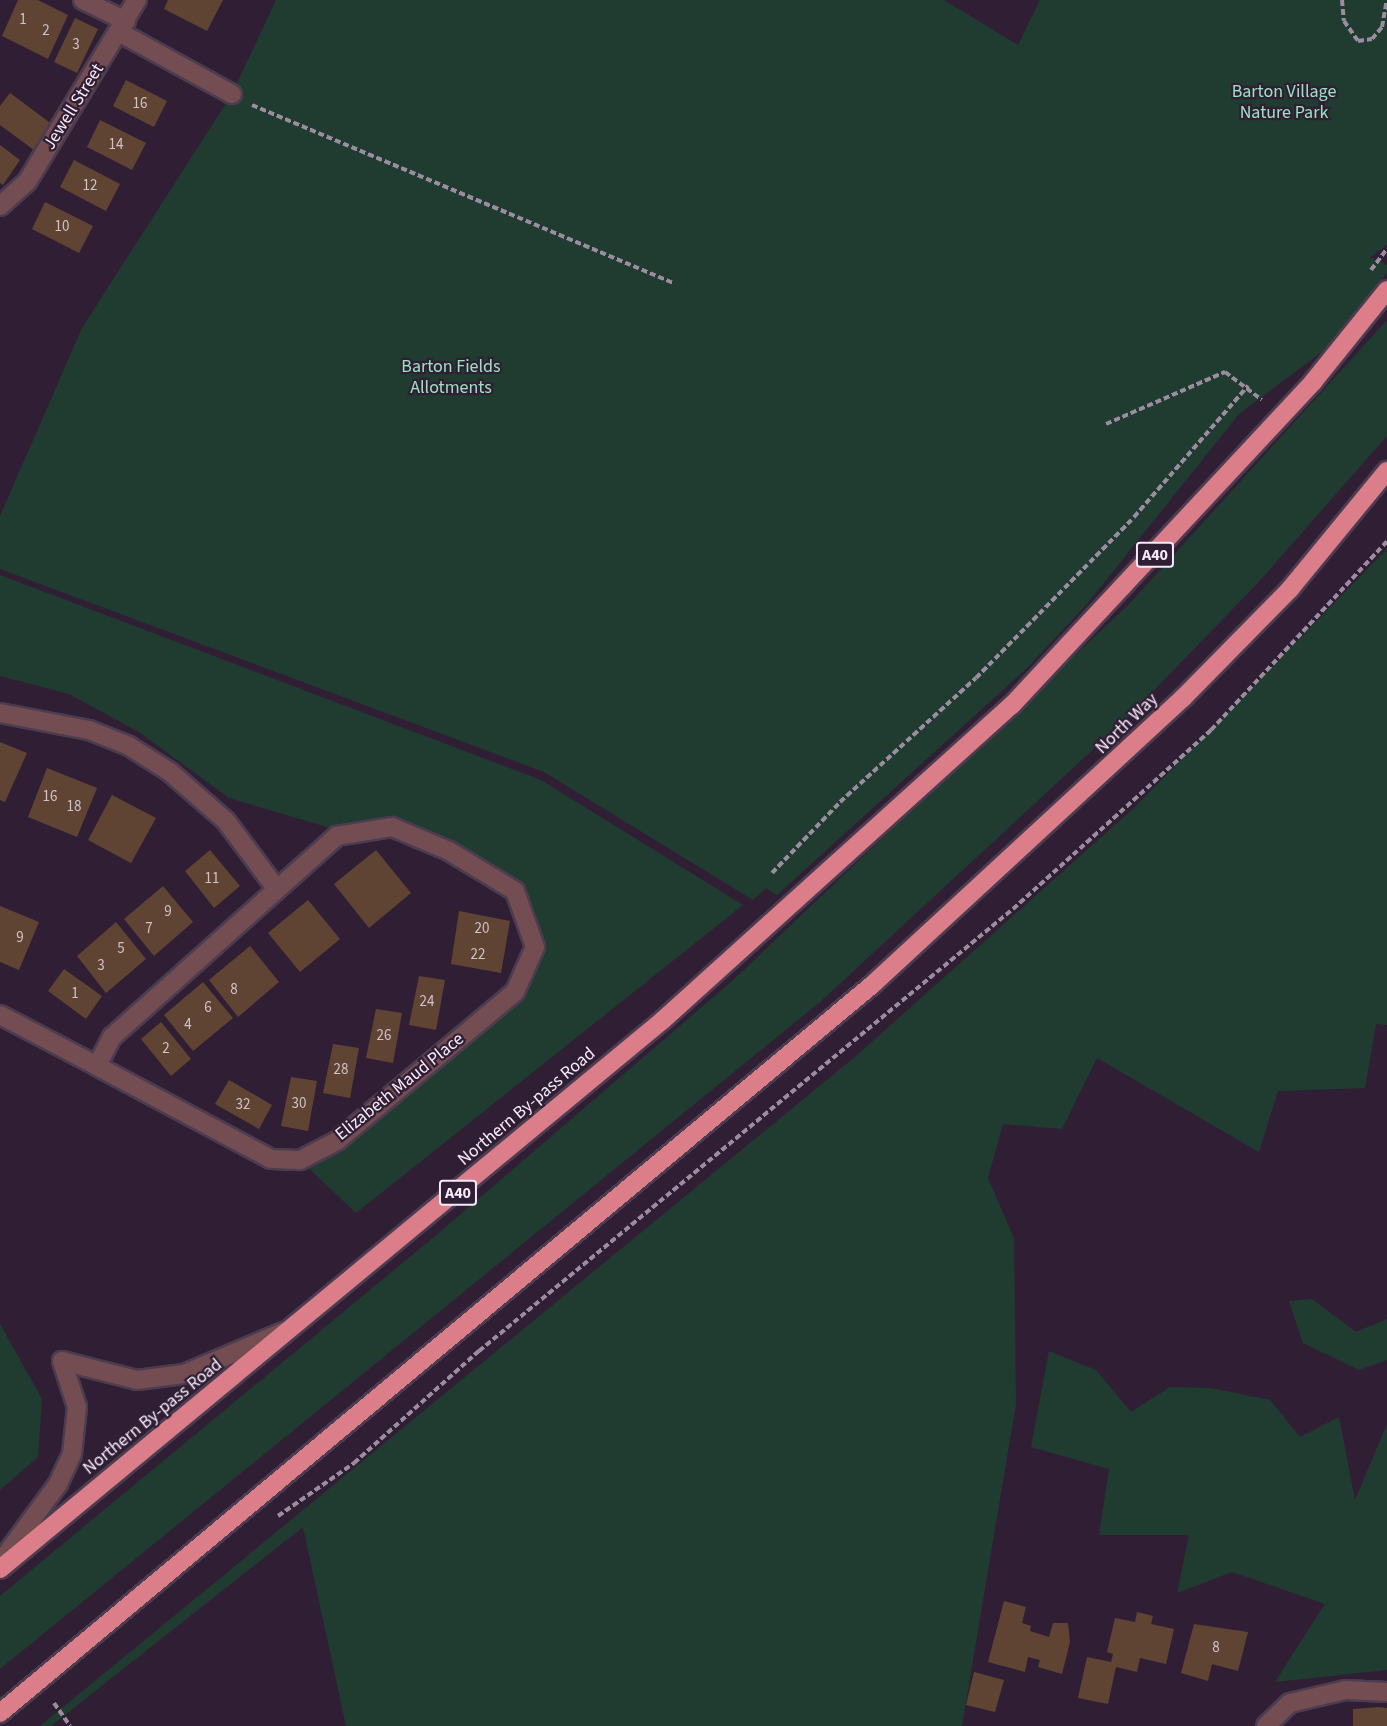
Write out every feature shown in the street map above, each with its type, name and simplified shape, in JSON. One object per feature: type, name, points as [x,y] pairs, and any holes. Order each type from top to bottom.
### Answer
[{"type":"highway","name":"Northern By-pass Road","points":[[0,1569],[300,1325],[663,1020],[1012,705],[1106,607],[1313,382],[1387,290]]},
{"type":"highway","name":"North Way","points":[[0,1713],[873,984],[1184,698],[1290,589],[1387,471]]},
{"type":"street","points":[[83,0],[232,94]]},
{"type":"street","name":"Jewell Street","points":[[0,206],[27,182],[123,27],[137,0]]},
{"type":"street","points":[[0,713],[89,730],[129,746],[170,772],[226,821],[276,888]]},
{"type":"street","name":"Elizabeth Maud Place","points":[[392,827],[449,851],[515,891],[535,947],[515,992],[337,1141],[300,1160],[271,1159],[97,1066],[112,1037],[276,888],[337,836],[392,827]]},
{"type":"street","points":[[0,1016],[97,1066]]},
{"type":"street","points":[[0,1563],[58,1484],[72,1454],[77,1407],[62,1361],[137,1380],[184,1374],[300,1325]]},
{"type":"street","points":[[1266,1724],[1290,1703],[1346,1690],[1387,1692]]},
{"type":"path","points":[[1342,0],[1344,21],[1358,41],[1372,39],[1382,27],[1387,0]]},
{"type":"path","points":[[232,94],[674,284]]},
{"type":"path","points":[[1106,424],[1225,372],[1248,386],[1262,400]]},
{"type":"path","points":[[772,873],[840,802],[976,678],[1134,516],[1248,386]]},
{"type":"path","points":[[54,1703],[70,1726]]},
{"type":"green space","name":"Barton Fields Allotments","points":[[276,0],[944,0],[1018,45],[1040,0],[1387,0],[1387,245],[1370,257],[1387,265],[1387,273],[1323,351],[1239,414],[1087,604],[1027,668],[777,895],[766,888],[753,900],[544,772],[0,569],[0,516],[82,328],[232,94]]},
{"type":"green space","points":[[1387,320],[1387,436],[1255,586],[1126,719],[820,1002],[0,1669],[0,1596],[434,1237],[731,982],[1130,603]]},
{"type":"green space","points":[[1387,549],[1387,1025],[1376,1024],[1365,1088],[1278,1091],[1259,1152],[1097,1058],[1062,1129],[1003,1124],[988,1178],[1014,1238],[1016,1404],[962,1726],[346,1726],[303,1527],[51,1726],[40,1726],[856,1056],[1135,807]]},
{"type":"green space","points":[[0,575],[541,780],[743,905],[356,1213],[300,1160],[515,992],[535,947],[515,891],[392,827],[334,829],[229,798],[139,732],[69,694],[0,676]]},
{"type":"green space","points":[[1312,1299],[1356,1332],[1387,1319],[1387,1360],[1359,1370],[1303,1343],[1289,1301]]},
{"type":"green space","points":[[0,1324],[42,1399],[38,1457],[0,1490]]},
{"type":"green space","points":[[1049,1351],[1096,1370],[1131,1412],[1170,1387],[1210,1388],[1270,1400],[1300,1437],[1339,1417],[1355,1500],[1387,1424],[1387,1670],[1275,1682],[1325,1604],[1232,1572],[1177,1593],[1189,1535],[1099,1535],[1109,1469],[1031,1447]]},
{"type":"building","points":[[18,0],[38,0],[68,15],[48,59],[2,36]]},
{"type":"building","points":[[168,0],[223,0],[207,31],[164,9]]},
{"type":"building","points":[[75,18],[98,29],[77,73],[54,62]]},
{"type":"building","points":[[126,80],[167,101],[154,127],[113,106]]},
{"type":"building","points":[[10,93],[53,125],[34,150],[0,125],[0,106]]},
{"type":"building","points":[[100,120],[146,143],[132,170],[87,147]]},
{"type":"building","points":[[0,145],[20,160],[3,185],[0,183]]},
{"type":"building","points":[[74,160],[120,184],[106,211],[60,187]]},
{"type":"building","points":[[45,202],[93,226],[79,253],[32,229]]},
{"type":"building","points":[[0,742],[27,753],[5,802],[0,800]]},
{"type":"building","points":[[47,768],[97,788],[77,837],[28,817]]},
{"type":"building","points":[[112,795],[156,818],[131,863],[88,840]]},
{"type":"building","points":[[210,850],[240,886],[214,908],[185,871]]},
{"type":"building","points":[[376,850],[411,893],[369,928],[334,884]]},
{"type":"building","points":[[163,886],[193,922],[154,956],[124,919]]},
{"type":"building","points":[[308,900],[340,939],[300,972],[268,933]]},
{"type":"building","points":[[0,906],[39,922],[19,970],[0,962]]},
{"type":"building","points":[[459,911],[510,921],[501,973],[451,964]]},
{"type":"building","points":[[116,922],[146,959],[106,993],[77,956]]},
{"type":"building","points":[[250,946],[279,982],[238,1017],[209,980]]},
{"type":"building","points":[[64,969],[102,996],[86,1019],[48,991]]},
{"type":"building","points":[[419,976],[445,980],[436,1030],[409,1025]]},
{"type":"building","points":[[203,982],[233,1018],[193,1051],[164,1015]]},
{"type":"building","points":[[376,1009],[402,1013],[393,1063],[366,1058]]},
{"type":"building","points":[[161,1022],[191,1059],[171,1076],[141,1039]]},
{"type":"building","points":[[333,1044],[359,1048],[350,1098],[323,1093]]},
{"type":"building","points":[[291,1077],[317,1081],[308,1131],[281,1126]]},
{"type":"building","points":[[229,1080],[272,1105],[259,1129],[215,1104]]},
{"type":"building","points":[[1004,1601],[1026,1607],[1022,1623],[1031,1626],[1030,1631],[1049,1637],[1053,1623],[1068,1623],[1070,1642],[1062,1674],[1038,1667],[1040,1660],[1028,1657],[1025,1672],[988,1662]]},
{"type":"building","points":[[1137,1612],[1153,1616],[1151,1624],[1174,1629],[1166,1664],[1140,1658],[1137,1672],[1116,1667],[1108,1704],[1078,1698],[1087,1657],[1111,1662],[1113,1654],[1107,1652],[1115,1618],[1135,1622]]},
{"type":"building","points":[[1194,1624],[1248,1632],[1238,1671],[1212,1664],[1208,1681],[1181,1673]]},
{"type":"building","points":[[974,1672],[1004,1680],[995,1712],[966,1705]]},
{"type":"building","points":[[1387,1708],[1387,1726],[1353,1726],[1353,1709]]},
{"type":"park label","name":"Barton Village Nature Park","points":[[1284,103]]}]
